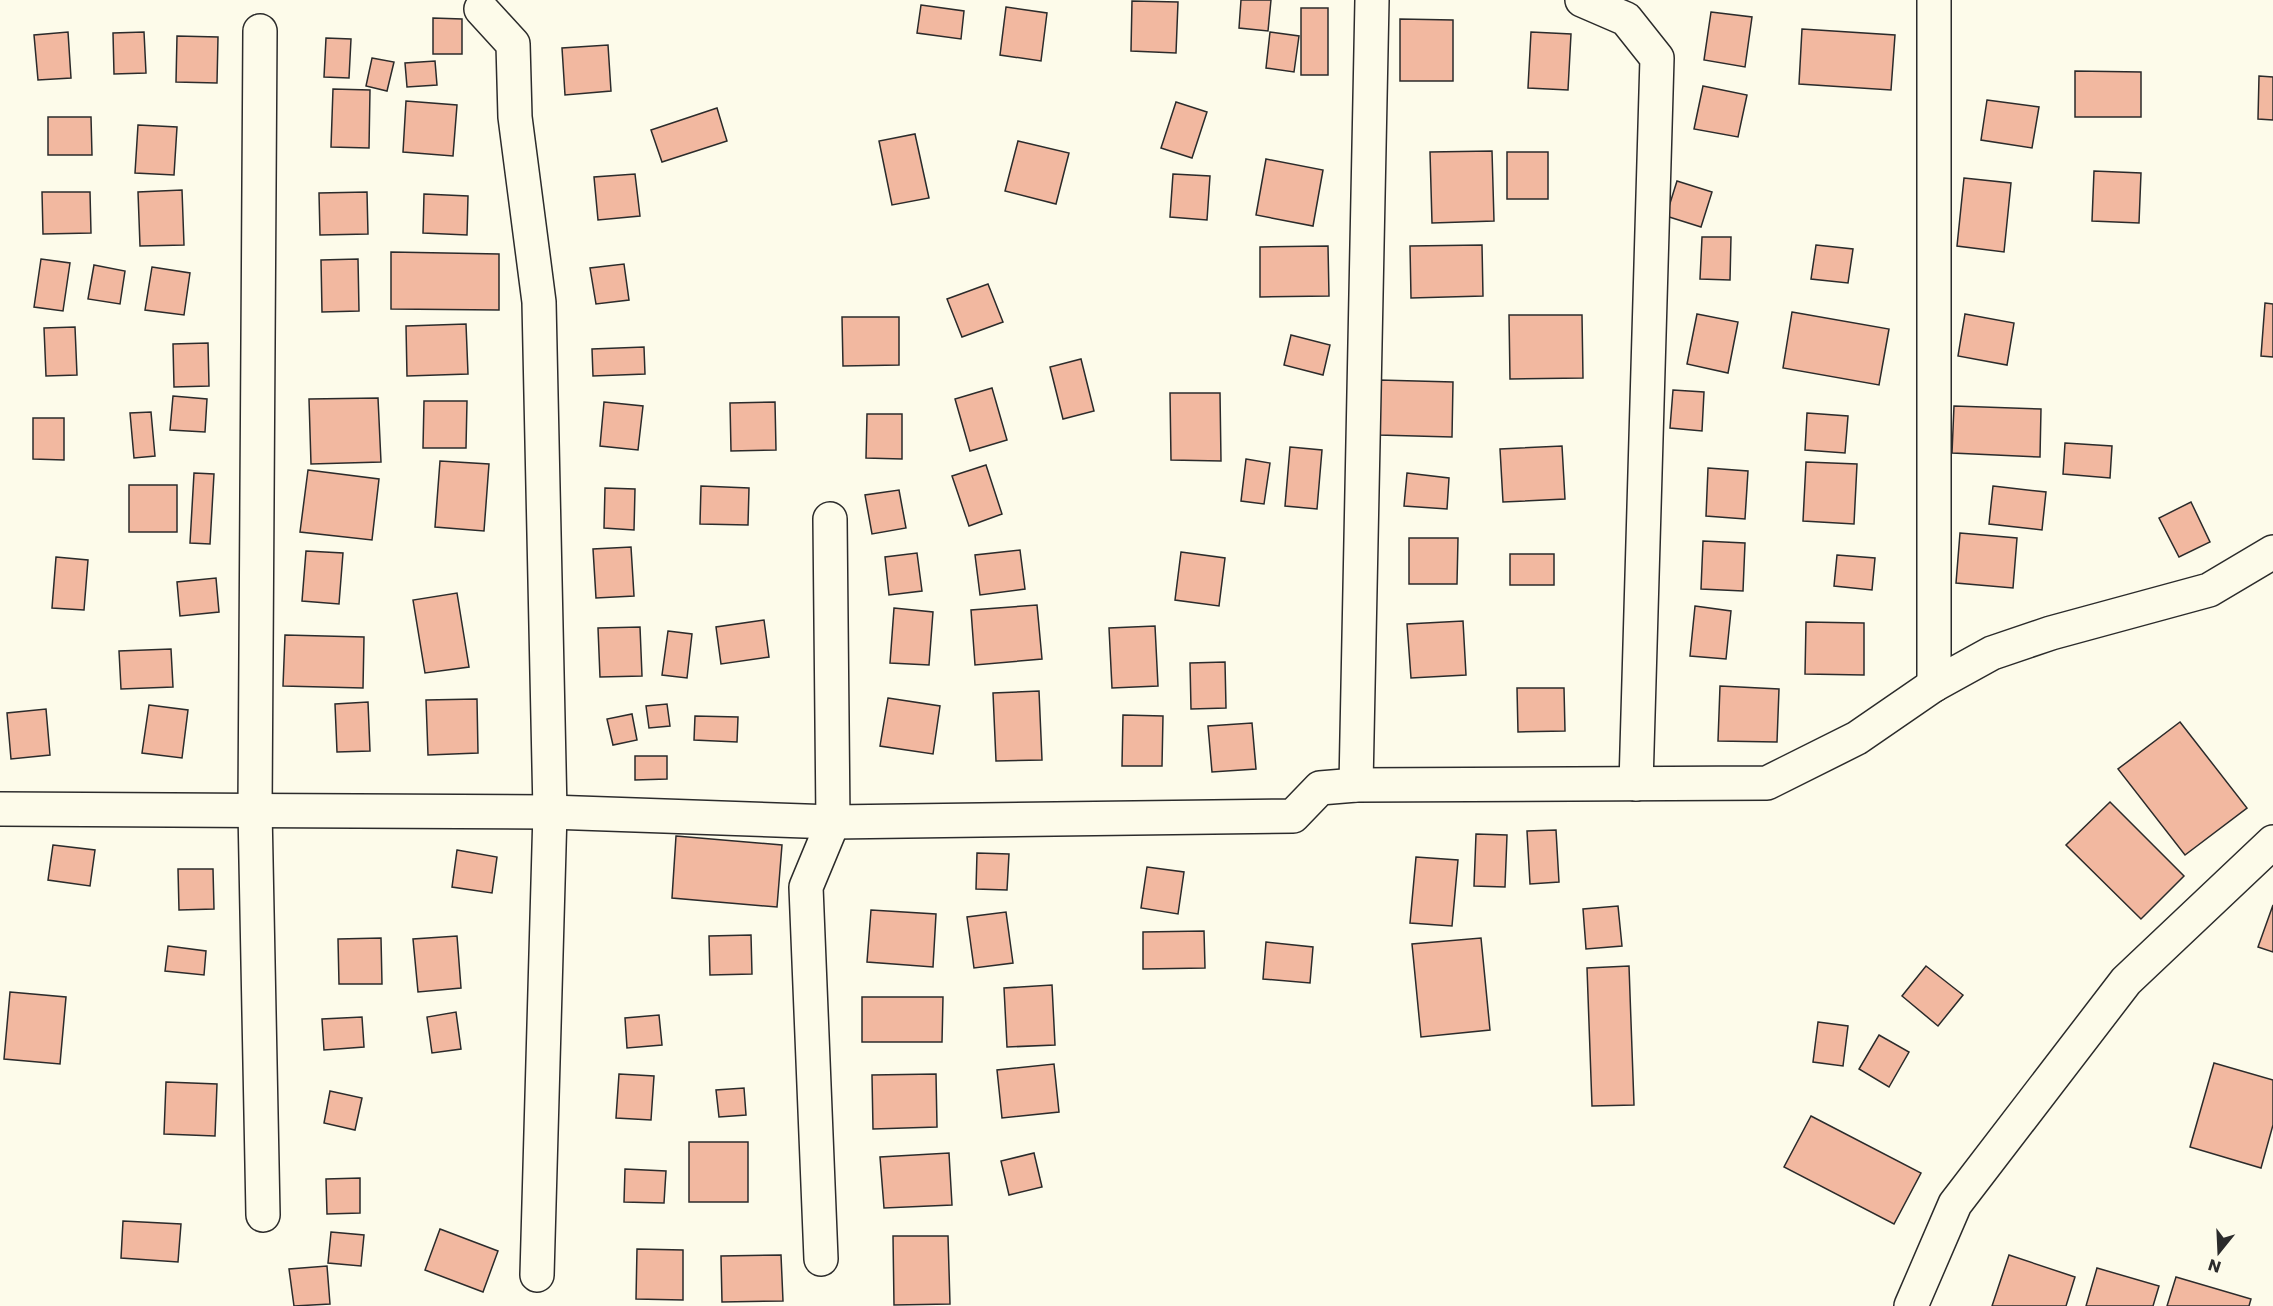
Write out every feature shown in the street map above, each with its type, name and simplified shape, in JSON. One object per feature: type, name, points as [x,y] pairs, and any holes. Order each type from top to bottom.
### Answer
[{"type":"street","points":[[1356,785],[1372,0]]},
{"type":"street","points":[[1582,0],[1626,19],[1657,58],[1636,784]]},
{"type":"street","points":[[1934,0],[1934,685]]},
{"type":"street","points":[[481,9],[513,44],[515,117],[538,302],[550,812],[537,1275]]},
{"type":"street","points":[[260,31],[255,810],[263,1215]]},
{"type":"street","points":[[821,1259],[806,886],[833,822],[831,519]]},
{"type":"street","points":[[0,809],[550,812],[833,822],[1293,816],[1320,788],[1356,785],[1767,783],[1857,738],[1934,685],[1992,653],[2051,633],[2209,590],[2273,552]]},
{"type":"street","points":[[1911,1306],[1955,1204],[2126,981],[2273,842]]},
{"type":"building","points":[[1241,0],[1271,0],[1268,31],[1239,28]]},
{"type":"building","points":[[1132,1],[1178,2],[1176,53],[1131,51]]},
{"type":"building","points":[[921,5],[964,11],[961,39],[917,33]]},
{"type":"building","points":[[1006,7],[1047,13],[1041,61],[1000,55]]},
{"type":"building","points":[[1301,8],[1328,8],[1328,75],[1301,75]]},
{"type":"building","points":[[1711,12],[1752,17],[1745,67],[1704,60]]},
{"type":"building","points":[[433,18],[462,19],[462,54],[433,54]]},
{"type":"building","points":[[1400,19],[1453,20],[1453,81],[1400,81]]},
{"type":"building","points":[[1802,29],[1895,35],[1891,90],[1799,84]]},
{"type":"building","points":[[68,32],[71,78],[38,80],[34,35]]},
{"type":"building","points":[[144,32],[146,73],[114,74],[113,33]]},
{"type":"building","points":[[1270,32],[1299,36],[1294,72],[1266,68]]},
{"type":"building","points":[[1531,32],[1571,34],[1568,90],[1528,88]]},
{"type":"building","points":[[177,36],[218,37],[217,83],[176,82]]},
{"type":"building","points":[[326,38],[351,39],[349,78],[324,77]]},
{"type":"building","points":[[608,45],[611,91],[565,95],[562,48]]},
{"type":"building","points":[[372,58],[394,62],[387,91],[366,86]]},
{"type":"building","points":[[435,61],[437,85],[407,87],[405,63]]},
{"type":"building","points":[[2075,71],[2141,72],[2141,117],[2075,117]]},
{"type":"building","points":[[2259,76],[2273,77],[2273,120],[2258,119]]},
{"type":"building","points":[[1703,86],[1747,95],[1738,137],[1694,129]]},
{"type":"building","points":[[333,89],[370,90],[369,148],[331,147]]},
{"type":"building","points":[[1987,100],[2039,107],[2032,148],[1981,140]]},
{"type":"building","points":[[406,101],[457,105],[453,156],[403,152]]},
{"type":"building","points":[[1176,102],[1207,112],[1192,158],[1161,148]]},
{"type":"building","points":[[717,108],[727,141],[662,162],[651,130]]},
{"type":"building","points":[[48,117],[91,117],[92,155],[48,155]]},
{"type":"building","points":[[138,125],[177,127],[174,175],[135,173]]},
{"type":"building","points":[[915,134],[929,198],[892,205],[879,141]]},
{"type":"building","points":[[1018,141],[1069,153],[1056,204],[1005,191]]},
{"type":"building","points":[[1492,151],[1494,221],[1432,223],[1430,152]]},
{"type":"building","points":[[1507,152],[1548,152],[1548,199],[1507,199]]},
{"type":"building","points":[[1266,159],[1323,170],[1313,226],[1256,215]]},
{"type":"building","points":[[2094,171],[2141,173],[2139,223],[2092,221]]},
{"type":"building","points":[[635,174],[640,216],[598,220],[594,177]]},
{"type":"building","points":[[1173,174],[1210,176],[1207,220],[1170,217]]},
{"type":"building","points":[[1964,178],[2011,183],[2004,252],[1957,246]]},
{"type":"building","points":[[1677,181],[1712,192],[1701,227],[1666,216]]},
{"type":"building","points":[[182,190],[184,245],[140,246],[138,192]]},
{"type":"building","points":[[42,192],[90,192],[91,233],[43,234]]},
{"type":"building","points":[[367,192],[368,234],[320,235],[319,193]]},
{"type":"building","points":[[424,194],[468,196],[467,235],[423,233]]},
{"type":"building","points":[[1702,237],[1731,237],[1730,280],[1700,279]]},
{"type":"building","points":[[1482,245],[1483,296],[1411,298],[1410,246]]},
{"type":"building","points":[[1816,245],[1853,249],[1848,283],[1811,279]]},
{"type":"building","points":[[1328,246],[1329,296],[1260,297],[1260,247]]},
{"type":"building","points":[[391,252],[499,254],[499,310],[391,309]]},
{"type":"building","points":[[41,259],[70,263],[63,311],[34,307]]},
{"type":"building","points":[[358,259],[359,311],[322,312],[321,260]]},
{"type":"building","points":[[624,264],[629,300],[596,304],[590,268]]},
{"type":"building","points":[[94,265],[125,271],[120,304],[88,299]]},
{"type":"building","points":[[152,267],[190,273],[184,315],[145,310]]},
{"type":"building","points":[[988,284],[1003,322],[962,337],[947,299]]},
{"type":"building","points":[[2265,303],[2273,304],[2273,357],[2261,356]]},
{"type":"building","points":[[1792,312],[1889,329],[1879,385],[1783,368]]},
{"type":"building","points":[[1697,314],[1738,322],[1728,373],[1687,364]]},
{"type":"building","points":[[1965,314],[2014,323],[2007,365],[1958,356]]},
{"type":"building","points":[[1509,315],[1582,315],[1583,378],[1510,379]]},
{"type":"building","points":[[842,317],[899,317],[899,365],[843,366]]},
{"type":"building","points":[[466,324],[468,374],[407,376],[406,326]]},
{"type":"building","points":[[75,327],[77,375],[46,376],[44,328]]},
{"type":"building","points":[[1291,335],[1330,345],[1323,375],[1284,365]]},
{"type":"building","points":[[208,343],[209,386],[174,387],[173,344]]},
{"type":"building","points":[[644,347],[645,374],[593,376],[592,349]]},
{"type":"building","points":[[1081,359],[1094,411],[1063,419],[1050,367]]},
{"type":"building","points":[[1379,380],[1453,382],[1452,437],[1378,435]]},
{"type":"building","points":[[992,388],[1007,440],[970,451],[955,399]]},
{"type":"building","points":[[1673,390],[1704,392],[1702,431],[1670,428]]},
{"type":"building","points":[[1170,393],[1220,393],[1221,461],[1171,460]]},
{"type":"building","points":[[173,396],[207,399],[205,432],[170,430]]},
{"type":"building","points":[[378,398],[381,462],[311,464],[309,399]]},
{"type":"building","points":[[424,401],[467,401],[466,448],[423,448]]},
{"type":"building","points":[[604,402],[643,406],[638,450],[600,446]]},
{"type":"building","points":[[775,402],[776,450],[731,451],[730,403]]},
{"type":"building","points":[[1954,406],[2041,409],[2040,457],[1952,453]]},
{"type":"building","points":[[151,412],[155,456],[134,458],[130,413]]},
{"type":"building","points":[[1807,413],[1848,416],[1845,453],[1805,450]]},
{"type":"building","points":[[867,414],[902,414],[902,459],[866,458]]},
{"type":"building","points":[[33,418],[64,418],[64,460],[33,459]]},
{"type":"building","points":[[2065,443],[2112,446],[2110,478],[2063,474]]},
{"type":"building","points":[[1562,446],[1565,499],[1503,502],[1500,449]]},
{"type":"building","points":[[1290,447],[1322,450],[1317,509],[1285,506]]},
{"type":"building","points":[[1246,459],[1270,463],[1264,504],[1241,501]]},
{"type":"building","points":[[440,461],[489,464],[484,531],[435,527]]},
{"type":"building","points":[[1806,462],[1857,464],[1854,524],[1803,521]]},
{"type":"building","points":[[986,465],[1002,514],[969,526],[952,476]]},
{"type":"building","points":[[1708,468],[1748,471],[1745,519],[1706,516]]},
{"type":"building","points":[[308,470],[379,479],[372,540],[300,532]]},
{"type":"building","points":[[194,473],[214,474],[210,544],[190,543]]},
{"type":"building","points":[[1407,473],[1449,478],[1447,509],[1404,506]]},
{"type":"building","points":[[129,485],[177,485],[177,532],[129,532]]},
{"type":"building","points":[[701,486],[749,488],[748,525],[700,524]]},
{"type":"building","points":[[1993,486],[2046,492],[2042,530],[1989,524]]},
{"type":"building","points":[[605,488],[635,489],[634,530],[604,528]]},
{"type":"building","points":[[899,490],[906,528],[872,534],[865,495]]},
{"type":"building","points":[[2191,502],[2210,542],[2179,557],[2159,518]]},
{"type":"building","points":[[1960,533],[2017,538],[2013,588],[1956,583]]},
{"type":"building","points":[[1409,538],[1458,538],[1457,584],[1409,584]]},
{"type":"building","points":[[1703,541],[1745,543],[1743,591],[1701,589]]},
{"type":"building","points":[[631,547],[634,596],[596,598],[593,549]]},
{"type":"building","points":[[1020,550],[1025,589],[980,595],[975,555]]},
{"type":"building","points":[[306,551],[343,553],[339,604],[302,601]]},
{"type":"building","points":[[1181,552],[1225,558],[1219,606],[1175,600]]},
{"type":"building","points":[[917,553],[922,591],[889,595],[885,557]]},
{"type":"building","points":[[1510,554],[1554,554],[1554,585],[1510,585]]},
{"type":"building","points":[[1837,555],[1875,558],[1872,590],[1834,586]]},
{"type":"building","points":[[56,557],[88,560],[84,610],[52,608]]},
{"type":"building","points":[[216,578],[219,612],[180,616],[177,582]]},
{"type":"building","points":[[457,593],[469,667],[425,673],[413,600]]},
{"type":"building","points":[[1037,605],[1042,659],[975,665],[971,610]]},
{"type":"building","points":[[1695,606],[1731,611],[1726,659],[1690,656]]},
{"type":"building","points":[[894,608],[933,612],[929,665],[890,663]]},
{"type":"building","points":[[764,620],[769,657],[721,664],[716,627]]},
{"type":"building","points":[[1463,621],[1466,675],[1411,678],[1407,624]]},
{"type":"building","points":[[1806,622],[1864,623],[1864,675],[1805,674]]},
{"type":"building","points":[[1155,626],[1158,686],[1112,688],[1109,628]]},
{"type":"building","points":[[640,627],[642,676],[600,677],[598,628]]},
{"type":"building","points":[[668,631],[692,634],[687,678],[662,675]]},
{"type":"building","points":[[285,635],[364,637],[363,688],[283,686]]},
{"type":"building","points":[[171,649],[173,687],[121,689],[119,651]]},
{"type":"building","points":[[1225,662],[1226,708],[1191,709],[1190,663]]},
{"type":"building","points":[[1720,686],[1779,689],[1777,742],[1718,741]]},
{"type":"building","points":[[1517,688],[1564,688],[1565,731],[1518,732]]},
{"type":"building","points":[[1039,691],[1042,760],[996,761],[993,693]]},
{"type":"building","points":[[888,698],[940,706],[933,754],[880,746]]},
{"type":"building","points":[[477,699],[478,753],[428,755],[426,700]]},
{"type":"building","points":[[368,702],[370,751],[337,752],[335,704]]},
{"type":"building","points":[[667,704],[670,726],[649,728],[646,706]]},
{"type":"building","points":[[149,705],[188,710],[182,758],[142,753]]},
{"type":"building","points":[[46,709],[50,755],[11,759],[7,713]]},
{"type":"building","points":[[632,714],[637,740],[613,745],[607,719]]},
{"type":"building","points":[[1123,715],[1163,716],[1162,766],[1122,766]]},
{"type":"building","points":[[695,716],[738,717],[737,742],[694,740]]},
{"type":"building","points":[[2180,722],[2247,808],[2185,855],[2118,769]]},
{"type":"building","points":[[1252,723],[1256,769],[1212,772],[1208,726]]},
{"type":"building","points":[[635,756],[667,756],[667,779],[635,780]]},
{"type":"building","points":[[2110,802],[2184,876],[2141,919],[2066,845]]},
{"type":"building","points":[[1556,830],[1559,882],[1530,884],[1527,831]]},
{"type":"building","points":[[1476,834],[1507,835],[1505,887],[1474,886]]},
{"type":"building","points":[[676,836],[782,845],[777,907],[672,898]]},
{"type":"building","points":[[53,845],[95,850],[90,886],[48,880]]},
{"type":"building","points":[[457,850],[497,857],[492,893],[452,887]]},
{"type":"building","points":[[977,853],[1009,854],[1007,890],[976,889]]},
{"type":"building","points":[[1416,857],[1458,860],[1452,926],[1410,923]]},
{"type":"building","points":[[1147,867],[1184,872],[1178,914],[1141,908]]},
{"type":"building","points":[[178,869],[213,869],[214,909],[179,910]]},
{"type":"building","points":[[2273,905],[2273,952],[2258,947]]},
{"type":"building","points":[[1618,906],[1622,946],[1586,949],[1583,909]]},
{"type":"building","points":[[871,910],[936,914],[933,967],[867,962]]},
{"type":"building","points":[[1006,912],[1013,963],[974,968],[967,917]]},
{"type":"building","points":[[1204,931],[1205,968],[1143,969],[1143,932]]},
{"type":"building","points":[[751,935],[752,974],[710,975],[709,936]]},
{"type":"building","points":[[457,936],[461,988],[418,992],[413,939]]},
{"type":"building","points":[[381,938],[382,984],[339,984],[338,939]]},
{"type":"building","points":[[1481,938],[1490,1030],[1421,1037],[1412,944]]},
{"type":"building","points":[[1266,942],[1313,947],[1310,983],[1263,979]]},
{"type":"building","points":[[168,946],[206,951],[204,975],[165,971]]},
{"type":"building","points":[[1629,966],[1634,1105],[1592,1106],[1587,968]]},
{"type":"building","points":[[1926,966],[1963,995],[1938,1026],[1902,996]]},
{"type":"building","points":[[1052,985],[1055,1045],[1007,1047],[1004,988]]},
{"type":"building","points":[[10,992],[66,997],[60,1064],[4,1059]]},
{"type":"building","points":[[862,997],[943,997],[942,1042],[862,1042]]},
{"type":"building","points":[[456,1012],[461,1049],[432,1053],[427,1017]]},
{"type":"building","points":[[659,1015],[662,1045],[627,1048],[625,1018]]},
{"type":"building","points":[[362,1017],[364,1047],[324,1050],[322,1019]]},
{"type":"building","points":[[1818,1022],[1848,1026],[1843,1066],[1813,1062]]},
{"type":"building","points":[[1879,1035],[1909,1052],[1889,1087],[1859,1069]]},
{"type":"building","points":[[2214,1063],[2273,1080],[2273,1125],[2261,1168],[2190,1147]]},
{"type":"building","points":[[1054,1064],[1059,1112],[1002,1118],[997,1070]]},
{"type":"building","points":[[619,1074],[654,1076],[651,1120],[616,1118]]},
{"type":"building","points":[[936,1074],[937,1127],[873,1129],[872,1075]]},
{"type":"building","points":[[166,1082],[217,1084],[215,1136],[164,1134]]},
{"type":"building","points":[[744,1088],[746,1115],[719,1117],[716,1090]]},
{"type":"building","points":[[330,1091],[362,1098],[355,1130],[324,1123]]},
{"type":"building","points":[[1811,1116],[1921,1173],[1894,1224],[1784,1167]]},
{"type":"building","points":[[689,1142],[748,1142],[748,1202],[689,1202]]},
{"type":"building","points":[[949,1153],[952,1205],[884,1208],[880,1157]]},
{"type":"building","points":[[1034,1153],[1042,1187],[1009,1195],[1001,1161]]},
{"type":"building","points":[[625,1169],[666,1171],[664,1203],[624,1202]]},
{"type":"building","points":[[360,1178],[360,1213],[327,1214],[326,1179]]},
{"type":"building","points":[[123,1221],[181,1224],[178,1262],[121,1258]]},
{"type":"building","points":[[440,1229],[498,1251],[483,1292],[425,1270]]},
{"type":"building","points":[[331,1232],[364,1235],[361,1266],[328,1263]]},
{"type":"building","points":[[893,1236],[948,1236],[950,1304],[894,1305]]},
{"type":"building","points":[[637,1249],[683,1250],[683,1300],[636,1299]]},
{"type":"building","points":[[781,1255],[783,1301],[722,1302],[721,1256]]},
{"type":"building","points":[[2009,1255],[2075,1277],[2066,1306],[1992,1306]]},
{"type":"building","points":[[327,1266],[330,1304],[294,1306],[289,1269]]},
{"type":"building","points":[[2097,1268],[2159,1286],[2153,1306],[2086,1306]]},
{"type":"building","points":[[2176,1277],[2251,1299],[2249,1306],[2167,1306]]}]
